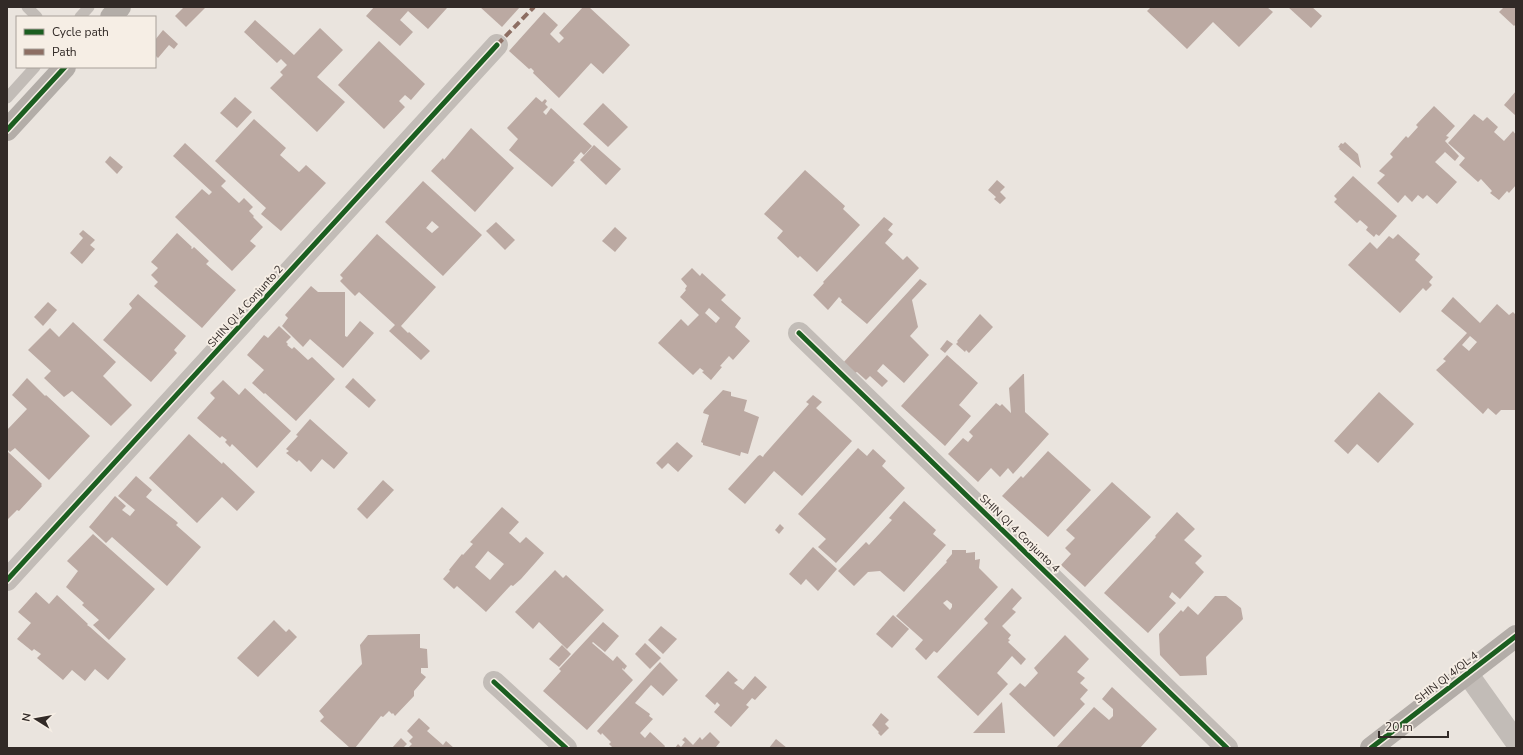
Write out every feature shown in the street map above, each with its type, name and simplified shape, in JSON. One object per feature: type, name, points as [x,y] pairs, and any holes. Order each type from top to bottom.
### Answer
[{"type":"street","points":[[112,16],[120,7]]},
{"type":"street","name":"SHIN QI 4 Conjunto 2","points":[[7,580],[497,45]]},
{"type":"street","points":[[7,130],[64,68]]},
{"type":"street","name":"SHIN QI 4 Conjunto 4","points":[[799,333],[1227,748]]},
{"type":"street","name":"SHIN QI 4/QL 4","points":[[1371,748],[1516,636]]},
{"type":"street","points":[[1467,673],[1516,742]]},
{"type":"street","points":[[494,682],[566,748]]},
{"type":"lane","points":[[27,7],[36,16]]},
{"type":"lane","points":[[81,16],[89,7]]},
{"type":"lane","points":[[7,98],[34,68]]},
{"type":"building","points":[[184,7],[206,7],[186,27],[175,16]]},
{"type":"building","points":[[374,7],[447,8],[428,29],[408,11],[400,20],[413,32],[400,46],[366,16]]},
{"type":"building","points":[[480,7],[520,7],[502,27]]},
{"type":"building","points":[[583,7],[589,7],[630,45],[603,74],[591,63],[559,98],[533,73],[534,71],[531,68],[529,69],[509,51],[544,12],[558,25],[550,34],[559,43],[564,38],[559,33]]},
{"type":"building","points":[[1151,7],[1267,7],[1273,12],[1239,47],[1213,22],[1187,49],[1147,11]]},
{"type":"building","points":[[1288,7],[1312,7],[1322,16],[1311,28]]},
{"type":"building","points":[[1504,7],[1516,7],[1516,24],[1514,26],[1499,12]]},
{"type":"building","points":[[255,20],[294,55],[320,28],[343,50],[317,77],[345,102],[317,132],[270,88],[283,75],[280,72],[287,65],[281,59],[277,63],[244,32]]},
{"type":"building","points":[[163,30],[178,44],[174,49],[169,45],[158,58],[156,56],[156,39]]},
{"type":"building","points":[[379,41],[425,84],[411,100],[405,95],[399,101],[405,107],[384,129],[338,85]]},
{"type":"building","points":[[1516,91],[1516,116],[1504,105]]},
{"type":"building","points":[[235,97],[252,112],[237,128],[220,113]]},
{"type":"building","points":[[536,97],[542,102],[545,99],[547,101],[545,104],[548,107],[543,112],[546,115],[551,108],[592,146],[584,155],[581,152],[573,161],[575,162],[552,187],[509,150],[518,139],[507,128]]},
{"type":"building","points":[[603,103],[628,127],[608,147],[583,124]]},
{"type":"building","points":[[1434,106],[1455,126],[1446,136],[1449,137],[1445,141],[1459,156],[1455,161],[1445,152],[1435,162],[1457,182],[1437,204],[1427,195],[1423,199],[1418,195],[1412,202],[1405,195],[1398,203],[1377,183],[1385,175],[1379,171],[1393,157],[1390,154],[1406,136],[1408,138],[1418,127],[1416,125]]},
{"type":"building","points":[[1474,114],[1483,121],[1487,117],[1498,127],[1494,132],[1504,141],[1513,131],[1516,135],[1516,185],[1509,193],[1507,191],[1499,200],[1490,193],[1492,191],[1481,179],[1478,182],[1459,165],[1465,158],[1448,143]]},
{"type":"building","points":[[254,119],[286,148],[280,155],[299,172],[306,165],[326,183],[281,231],[261,214],[266,208],[215,161]]},
{"type":"building","points":[[471,128],[514,168],[475,212],[431,171],[443,158],[444,160]]},
{"type":"building","points":[[1345,142],[1358,154],[1361,168],[1339,149],[1340,148],[1338,147],[1341,143],[1343,144]]},
{"type":"building","points":[[185,143],[226,181],[221,186],[239,203],[244,198],[253,207],[249,211],[263,227],[250,241],[256,246],[232,271],[175,217],[202,189],[209,195],[212,192],[173,156]]},
{"type":"building","points":[[594,145],[621,169],[606,185],[580,160]]},
{"type":"building","points":[[110,156],[123,167],[117,174],[105,162]]},
{"type":"building","points":[[805,170],[845,206],[843,209],[860,225],[817,272],[800,256],[798,258],[777,238],[783,231],[764,214]]},
{"type":"building","points":[[1353,176],[1397,216],[1379,236],[1376,234],[1374,237],[1366,230],[1368,227],[1360,220],[1357,223],[1334,202],[1337,199],[1334,196]]},
{"type":"building","points":[[997,180],[1005,187],[1000,192],[1006,198],[1000,204],[994,199],[996,197],[988,190]]},
{"type":"building","points":[[423,181],[482,235],[443,276],[385,222]],"holes":[[[432,221],[439,227],[432,233],[426,228]]]},
{"type":"building","points":[[884,217],[893,224],[888,230],[893,234],[885,243],[903,260],[907,256],[919,268],[867,324],[841,302],[842,300],[839,297],[828,310],[813,295],[824,283],[823,282]]},
{"type":"building","points":[[496,222],[515,240],[505,250],[486,231]]},
{"type":"building","points":[[615,227],[627,238],[615,252],[602,241]]},
{"type":"building","points":[[83,230],[95,240],[90,245],[95,249],[82,264],[70,253],[83,238],[79,234]]},
{"type":"building","points":[[177,233],[192,247],[192,249],[194,247],[209,261],[206,264],[236,290],[202,328],[154,286],[158,282],[151,275],[158,268],[151,262]]},
{"type":"building","points":[[377,234],[436,287],[401,326],[430,351],[421,360],[389,331],[395,325],[359,292],[355,296],[340,281],[343,278],[340,275]]},
{"type":"building","points":[[1398,234],[1420,254],[1415,260],[1433,277],[1429,282],[1432,285],[1426,291],[1423,288],[1400,313],[1348,265],[1370,242],[1377,249],[1389,236],[1393,239]]},
{"type":"building","points":[[692,268],[700,276],[702,273],[726,295],[721,300],[741,318],[735,327],[750,341],[733,360],[729,356],[711,380],[702,372],[704,371],[700,368],[693,375],[658,343],[681,319],[688,326],[699,315],[680,297],[686,290],[685,289],[687,286],[681,279]],"holes":[[[709,308],[720,318],[716,323],[705,313]]]},
{"type":"building","points":[[920,279],[927,284],[912,300],[918,327],[910,336],[929,355],[904,383],[883,364],[877,371],[888,381],[882,387],[870,376],[866,380],[843,363]]},
{"type":"building","points":[[311,286],[318,292],[345,292],[345,336],[347,337],[360,321],[374,333],[343,368],[310,339],[303,347],[282,326],[288,318],[285,315]]},
{"type":"building","points":[[138,294],[186,336],[174,350],[177,353],[151,382],[103,340],[132,308],[129,304]]},
{"type":"building","points":[[1453,297],[1480,323],[1497,304],[1509,315],[1513,312],[1516,315],[1516,410],[1501,410],[1496,415],[1488,408],[1483,414],[1436,370],[1446,361],[1443,359],[1467,333],[1441,311]],"holes":[[[1470,336],[1477,342],[1469,351],[1462,345]]]},
{"type":"building","points":[[48,302],[57,310],[43,326],[34,317]]},
{"type":"building","points":[[980,314],[993,327],[969,353],[966,350],[965,352],[956,344],[958,342],[957,341]]},
{"type":"building","points":[[73,322],[116,362],[103,376],[132,405],[111,426],[72,391],[64,397],[44,378],[51,371],[28,350],[50,328],[59,337]]},
{"type":"building","points":[[279,326],[291,337],[286,342],[288,344],[287,345],[292,349],[294,347],[308,360],[312,357],[335,379],[296,421],[252,383],[264,370],[247,355],[264,335],[268,338]]},
{"type":"building","points":[[947,340],[953,344],[945,353],[940,349]]},
{"type":"building","points":[[947,355],[978,383],[959,405],[971,416],[945,446],[901,406]]},
{"type":"building","points":[[1023,374],[1025,412],[1049,434],[1013,474],[1008,468],[1000,477],[991,468],[978,482],[948,454],[963,438],[968,442],[973,436],[969,432],[996,403],[1000,406],[1002,404],[1011,413],[1009,388]]},
{"type":"building","points":[[27,378],[90,436],[49,480],[15,448],[10,452],[7,449],[7,430],[27,409],[12,395]]},
{"type":"building","points":[[353,378],[376,400],[369,408],[345,387]]},
{"type":"building","points":[[223,380],[239,395],[245,388],[291,431],[257,468],[232,444],[230,447],[225,442],[227,440],[222,436],[220,438],[197,418],[215,398],[210,393]]},
{"type":"building","points":[[723,390],[731,392],[731,396],[747,400],[744,411],[759,417],[748,454],[741,452],[740,456],[703,445],[701,442],[709,415],[703,413],[704,410]]},
{"type":"building","points":[[1379,392],[1414,424],[1378,463],[1357,444],[1348,454],[1334,441]]},
{"type":"building","points":[[813,395],[822,402],[816,408],[852,441],[802,496],[774,471],[745,504],[728,489],[758,456],[760,455],[763,457],[809,404],[806,402]]},
{"type":"building","points":[[310,419],[348,453],[334,469],[322,459],[311,472],[299,460],[297,462],[286,453],[289,451],[286,449],[298,436],[296,435]]},
{"type":"building","points":[[189,434],[222,464],[223,462],[255,492],[237,511],[222,497],[197,523],[149,478]]},
{"type":"building","points":[[677,442],[693,456],[678,472],[668,463],[662,469],[656,463]]},
{"type":"building","points":[[858,448],[867,456],[873,449],[886,461],[882,466],[905,488],[836,563],[818,547],[826,539],[798,514]]},
{"type":"building","points":[[7,451],[42,484],[42,486],[19,511],[17,510],[7,520]]},
{"type":"building","points":[[1048,451],[1091,490],[1048,537],[1002,496],[1021,476],[1023,478]]},
{"type":"building","points":[[136,476],[152,490],[146,497],[176,521],[178,523],[176,525],[201,547],[167,586],[112,537],[106,543],[89,527],[115,496],[126,506],[122,510],[130,516],[135,510],[118,496]]},
{"type":"building","points":[[383,480],[394,490],[367,519],[357,509]]},
{"type":"building","points":[[1112,482],[1151,517],[1085,587],[1061,565],[1071,554],[1065,548],[1075,538],[1066,530]]},
{"type":"building","points":[[904,501],[936,530],[933,534],[946,545],[904,592],[880,571],[868,572],[854,586],[838,571],[866,542],[869,545],[892,520],[889,518]]},
{"type":"building","points":[[502,507],[519,522],[509,533],[520,543],[526,537],[544,553],[521,579],[513,586],[511,585],[486,612],[457,586],[454,589],[443,579],[462,554],[463,555],[473,544],[470,542]],"holes":[[[488,551],[504,564],[490,580],[475,567]]]},
{"type":"building","points":[[1177,512],[1195,529],[1184,540],[1202,556],[1195,563],[1204,572],[1180,599],[1172,592],[1169,597],[1176,603],[1148,633],[1104,593]]},
{"type":"building","points":[[780,524],[784,528],[779,534],[775,530]]},
{"type":"building","points":[[93,534],[155,589],[109,640],[93,625],[99,620],[82,605],[84,603],[66,587],[78,571],[67,561]]},
{"type":"building","points":[[813,547],[837,569],[818,591],[806,579],[801,585],[789,574]]},
{"type":"building","points":[[952,550],[966,550],[966,553],[975,552],[975,560],[980,559],[979,568],[998,587],[937,653],[934,651],[926,660],[915,649],[923,640],[896,616],[947,562],[946,561],[952,554]],"holes":[[[947,600],[952,604],[950,610],[943,603]]]},
{"type":"building","points":[[555,570],[563,578],[566,575],[604,610],[567,649],[539,622],[533,629],[515,612]]},
{"type":"building","points":[[1012,588],[1022,598],[1012,609],[1016,612],[1002,626],[1011,635],[1008,642],[1026,659],[1021,665],[1012,656],[997,673],[1008,684],[978,716],[937,677],[988,623],[984,619]]},
{"type":"building","points":[[36,592],[49,604],[57,595],[88,624],[87,625],[126,659],[108,680],[95,669],[85,681],[72,670],[63,680],[37,658],[41,654],[34,649],[32,651],[17,639],[31,623],[18,612]]},
{"type":"building","points":[[1215,596],[1226,596],[1241,608],[1243,619],[1206,657],[1207,675],[1180,676],[1160,655],[1159,634],[1181,610],[1183,612],[1188,606],[1198,615]]},
{"type":"building","points":[[893,615],[909,629],[892,648],[876,634]]},
{"type":"building","points":[[274,620],[286,632],[289,629],[297,637],[258,677],[237,658]]},
{"type":"building","points":[[603,622],[619,636],[605,652],[593,642],[592,643],[613,661],[617,656],[627,666],[624,670],[623,668],[622,669],[633,680],[587,730],[543,691],[561,671],[559,669]]},
{"type":"building","points":[[661,626],[677,639],[663,654],[648,640]]},
{"type":"building","points":[[420,634],[420,648],[427,649],[428,668],[421,668],[421,673],[426,677],[414,691],[414,696],[395,716],[389,711],[383,717],[381,716],[355,748],[350,748],[320,721],[324,717],[319,711],[362,664],[360,645],[368,635]]},
{"type":"building","points":[[1065,635],[1089,659],[1077,672],[1085,678],[1080,683],[1088,690],[1080,699],[1085,704],[1054,737],[1009,694],[1020,683],[1025,687],[1038,673],[1034,668]]},
{"type":"building","points":[[645,643],[661,658],[650,669],[635,654]]},
{"type":"building","points":[[562,645],[571,654],[559,667],[549,659]]},
{"type":"building","points":[[660,662],[678,680],[663,696],[651,685],[635,703],[650,714],[649,716],[653,719],[640,733],[645,738],[650,732],[665,746],[664,748],[613,748],[609,744],[611,742],[602,733],[601,735],[597,731]]},
{"type":"building","points":[[728,671],[738,680],[734,683],[743,690],[755,676],[767,687],[755,700],[752,698],[746,705],[749,707],[731,727],[714,712],[720,705],[717,702],[715,705],[705,696]]},
{"type":"building","points":[[1112,687],[1157,729],[1140,748],[1056,748],[1094,707],[1109,720],[1113,716],[1113,709],[1102,699]]},
{"type":"building","points":[[1002,702],[1005,733],[973,733]]},
{"type":"building","points":[[881,713],[889,720],[885,724],[889,728],[881,736],[872,725]]},
{"type":"building","points":[[419,718],[430,728],[427,731],[443,745],[446,741],[454,748],[408,748],[412,744],[409,741],[413,737],[407,731]]},
{"type":"building","points":[[710,732],[720,742],[716,747],[717,748],[675,748],[678,744],[681,747],[685,742],[682,740],[685,737],[693,745],[700,737],[702,740]]},
{"type":"building","points":[[401,738],[407,744],[403,748],[392,748]]},
{"type":"building","points":[[776,739],[787,748],[769,748]]},
{"type":"marked path","points":[[497,45],[534,7]]},
{"type":"cycle path","points":[[7,580],[497,45]]},
{"type":"cycle path","points":[[7,130],[64,68]]},
{"type":"cycle path","points":[[799,333],[1227,748]]},
{"type":"cycle path","points":[[1371,748],[1516,636]]},
{"type":"cycle path","points":[[494,682],[566,748]]}]
